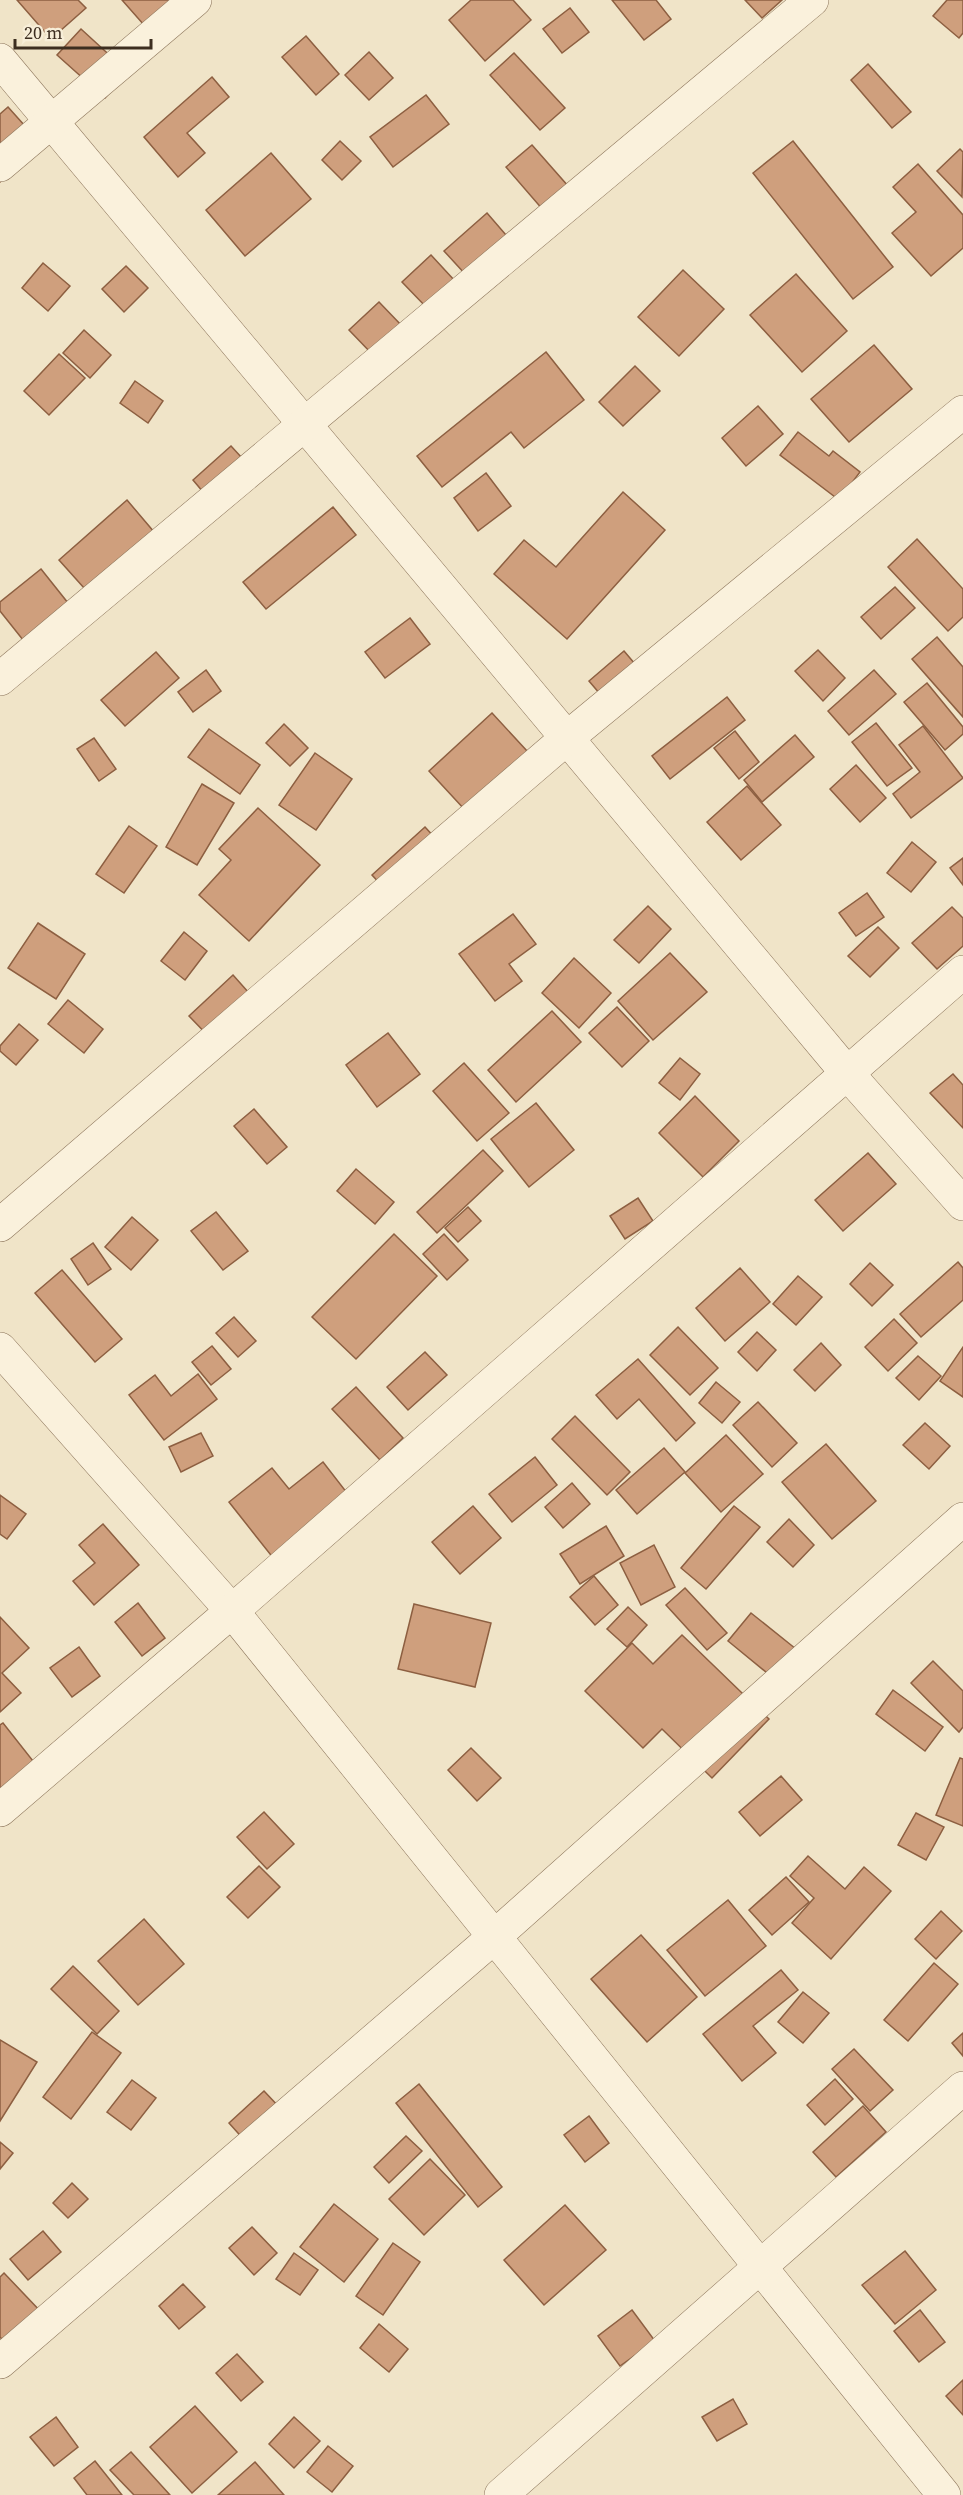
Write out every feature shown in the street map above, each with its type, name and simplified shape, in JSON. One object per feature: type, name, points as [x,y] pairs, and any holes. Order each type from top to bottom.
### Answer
[{"type":"street","points":[[0,165],[195,0]]},
{"type":"street","points":[[0,679],[813,0]]},
{"type":"street","points":[[0,60],[847,1073],[963,1204]]},
{"type":"street","points":[[0,1225],[567,738],[963,412]]},
{"type":"street","points":[[0,1810],[232,1611],[963,972]]},
{"type":"street","points":[[0,1348],[232,1611],[944,2495]]},
{"type":"street","points":[[0,2362],[494,1936],[963,1519]]},
{"type":"street","points":[[501,2495],[963,2088]]},
{"type":"building","points":[[17,0],[78,0],[86,8],[51,39]]},
{"type":"building","points":[[122,0],[172,0],[144,25]]},
{"type":"building","points":[[471,0],[513,0],[531,20],[485,61],[449,20]]},
{"type":"building","points":[[612,0],[656,0],[671,19],[644,40]]},
{"type":"building","points":[[745,0],[782,0],[762,18]]},
{"type":"building","points":[[947,0],[963,0],[963,33],[959,38],[933,16]]},
{"type":"building","points":[[570,8],[589,32],[562,53],[543,29]]},
{"type":"building","points":[[81,29],[128,72],[105,98],[57,55]]},
{"type":"building","points":[[306,36],[339,74],[316,95],[282,57]]},
{"type":"building","points":[[369,52],[393,78],[369,100],[345,75]]},
{"type":"building","points":[[514,53],[565,108],[540,130],[490,75]]},
{"type":"building","points":[[868,64],[911,112],[892,128],[851,80]]},
{"type":"building","points":[[212,77],[229,97],[187,133],[205,153],[178,177],[144,137]]},
{"type":"building","points":[[426,95],[449,124],[393,167],[370,137]]},
{"type":"building","points":[[8,107],[42,145],[0,182],[0,114]]},
{"type":"building","points":[[340,141],[361,161],[342,180],[322,160]]},
{"type":"building","points":[[793,141],[893,267],[853,299],[753,173]]},
{"type":"building","points":[[532,145],[576,195],[550,218],[506,167]]},
{"type":"building","points":[[960,149],[963,152],[962,197],[937,171]]},
{"type":"building","points":[[271,153],[311,199],[245,256],[206,210]]},
{"type":"building","points":[[918,164],[963,215],[963,248],[931,276],[892,233],[916,212],[893,187]]},
{"type":"building","points":[[487,213],[519,250],[477,287],[444,251]]},
{"type":"building","points":[[431,255],[455,281],[427,308],[402,282]]},
{"type":"building","points":[[43,263],[70,286],[48,311],[22,288]]},
{"type":"building","points":[[126,266],[148,288],[124,312],[102,289]]},
{"type":"building","points":[[683,270],[724,309],[679,356],[638,317]]},
{"type":"building","points":[[796,274],[847,331],[802,372],[750,315]]},
{"type":"building","points":[[379,302],[403,327],[373,355],[349,330]]},
{"type":"building","points":[[84,330],[111,355],[90,378],[63,353]]},
{"type":"building","points":[[874,345],[912,389],[849,442],[811,399]]},
{"type":"building","points":[[546,352],[584,400],[524,448],[511,432],[442,487],[417,456]]},
{"type":"building","points":[[59,354],[85,378],[49,415],[24,391]]},
{"type":"building","points":[[635,366],[660,391],[623,426],[599,402]]},
{"type":"building","points":[[135,381],[163,401],[148,423],[120,403]]},
{"type":"building","points":[[758,406],[783,434],[746,466],[722,438]]},
{"type":"building","points":[[798,432],[829,456],[833,451],[860,472],[839,500],[780,455]]},
{"type":"building","points":[[231,446],[253,470],[214,505],[193,480]]},
{"type":"building","points":[[486,473],[511,506],[478,531],[454,498]]},
{"type":"building","points":[[623,492],[665,530],[567,639],[494,574],[524,540],[556,567]]},
{"type":"building","points":[[127,500],[160,539],[93,598],[59,560]]},
{"type":"building","points":[[333,507],[356,535],[266,609],[243,582]]},
{"type":"building","points":[[917,539],[963,589],[963,617],[948,631],[888,567]]},
{"type":"building","points":[[41,569],[76,613],[31,650],[0,611],[0,602]]},
{"type":"building","points":[[895,587],[915,608],[881,639],[861,617]]},
{"type":"building","points":[[410,618],[430,644],[385,678],[365,652]]},
{"type":"building","points":[[937,637],[963,667],[963,717],[912,659]]},
{"type":"building","points":[[818,650],[845,678],[823,701],[795,671]]},
{"type":"building","points":[[624,651],[652,684],[617,714],[589,681]]},
{"type":"building","points":[[156,652],[179,678],[125,726],[101,700]]},
{"type":"building","points":[[206,670],[221,691],[193,712],[178,692]]},
{"type":"building","points":[[874,670],[896,694],[849,735],[828,711]]},
{"type":"building","points":[[927,683],[963,727],[963,734],[945,750],[904,702]]},
{"type":"building","points":[[727,697],[745,720],[670,779],[652,756]]},
{"type":"building","points":[[492,713],[540,765],[477,823],[429,771]]},
{"type":"building","points":[[876,723],[912,768],[887,786],[852,742]]},
{"type":"building","points":[[284,724],[308,748],[290,766],[266,743]]},
{"type":"building","points":[[923,726],[963,778],[911,818],[893,794],[920,772],[899,745]]},
{"type":"building","points":[[209,729],[260,765],[240,794],[188,757]]},
{"type":"building","points":[[735,731],[759,762],[739,779],[714,748]]},
{"type":"building","points":[[795,735],[814,757],[762,802],[744,780]]},
{"type":"building","points":[[94,738],[116,769],[99,781],[77,749]]},
{"type":"building","points":[[315,753],[352,779],[316,830],[279,805]]},
{"type":"building","points":[[856,765],[886,798],[860,822],[830,789]]},
{"type":"building","points":[[202,784],[234,803],[197,865],[166,847]]},
{"type":"building","points":[[747,786],[781,825],[741,860],[707,822]]},
{"type":"building","points":[[258,808],[320,865],[249,941],[199,895],[231,860],[219,849]]},
{"type":"building","points":[[129,826],[157,846],[124,893],[96,874]]},
{"type":"building","points":[[425,827],[447,851],[395,900],[372,875]]},
{"type":"building","points":[[912,842],[936,862],[911,892],[887,873]]},
{"type":"building","points":[[963,858],[963,885],[950,868]]},
{"type":"building","points":[[867,893],[884,917],[856,936],[839,913]]},
{"type":"building","points":[[648,906],[671,929],[639,963],[614,940]]},
{"type":"building","points":[[952,907],[963,918],[963,946],[937,969],[912,943]]},
{"type":"building","points":[[513,914],[536,944],[509,964],[522,981],[495,1001],[459,954]]},
{"type":"building","points":[[38,923],[85,954],[56,999],[8,968]]},
{"type":"building","points":[[878,927],[899,948],[870,977],[848,956]]},
{"type":"building","points":[[184,932],[207,951],[185,980],[161,961]]},
{"type":"building","points":[[670,953],[707,992],[653,1040],[618,1001]]},
{"type":"building","points":[[574,958],[611,993],[579,1028],[542,993]]},
{"type":"building","points":[[233,975],[258,1003],[215,1043],[189,1016]]},
{"type":"building","points":[[68,1000],[103,1029],[84,1053],[48,1024]]},
{"type":"building","points":[[617,1007],[649,1041],[622,1067],[589,1033]]},
{"type":"building","points":[[552,1011],[581,1042],[516,1102],[488,1070]]},
{"type":"building","points":[[19,1024],[38,1040],[16,1065],[0,1051],[0,1046]]},
{"type":"building","points":[[388,1033],[420,1074],[377,1107],[346,1065]]},
{"type":"building","points":[[680,1058],[700,1074],[680,1100],[659,1083]]},
{"type":"building","points":[[464,1063],[509,1113],[477,1141],[433,1091]]},
{"type":"building","points":[[953,1074],[963,1085],[963,1128],[930,1093]]},
{"type":"building","points":[[695,1096],[739,1141],[703,1177],[659,1133]]},
{"type":"building","points":[[536,1103],[574,1150],[529,1187],[491,1139]]},
{"type":"building","points":[[254,1109],[287,1147],[267,1164],[234,1126]]},
{"type":"building","points":[[483,1150],[503,1171],[437,1233],[417,1212]]},
{"type":"building","points":[[868,1153],[896,1184],[843,1231],[815,1200]]},
{"type":"building","points":[[356,1169],[394,1202],[375,1224],[337,1191]]},
{"type":"building","points":[[638,1198],[653,1221],[625,1239],[610,1216]]},
{"type":"building","points":[[468,1207],[481,1221],[458,1242],[445,1228]]},
{"type":"building","points":[[216,1212],[248,1251],[223,1270],[191,1231]]},
{"type":"building","points":[[132,1217],[158,1240],[131,1270],[105,1247]]},
{"type":"building","points":[[394,1234],[437,1276],[356,1359],[312,1317]]},
{"type":"building","points":[[444,1234],[468,1260],[447,1280],[423,1254]]},
{"type":"building","points":[[93,1243],[111,1269],[88,1285],[71,1259]]},
{"type":"building","points":[[958,1262],[963,1268],[963,1300],[921,1337],[900,1314]]},
{"type":"building","points":[[870,1263],[893,1285],[872,1306],[850,1284]]},
{"type":"building","points":[[740,1268],[770,1302],[725,1341],[696,1308]]},
{"type":"building","points":[[62,1270],[122,1339],[95,1362],[35,1293]]},
{"type":"building","points":[[798,1276],[822,1297],[796,1325],[773,1304]]},
{"type":"building","points":[[234,1317],[256,1341],[238,1357],[216,1333]]},
{"type":"building","points":[[894,1319],[917,1343],[888,1371],[865,1347]]},
{"type":"building","points":[[678,1327],[718,1368],[690,1395],[650,1355]]},
{"type":"building","points":[[757,1332],[776,1350],[757,1371],[738,1352]]},
{"type":"building","points":[[821,1343],[841,1365],[815,1391],[794,1370]]},
{"type":"building","points":[[212,1346],[231,1369],[211,1385],[192,1362]]},
{"type":"building","points":[[963,1347],[963,1397],[940,1381]]},
{"type":"building","points":[[425,1352],[447,1375],[408,1410],[387,1387]]},
{"type":"building","points":[[918,1356],[941,1376],[919,1400],[896,1378]]},
{"type":"building","points":[[638,1359],[695,1423],[676,1441],[639,1399],[617,1419],[596,1395]]},
{"type":"building","points":[[198,1374],[217,1399],[164,1440],[129,1395],[155,1375],[171,1396]]},
{"type":"building","points":[[716,1382],[740,1402],[722,1423],[699,1403]]},
{"type":"building","points":[[356,1387],[403,1438],[380,1460],[332,1409]]},
{"type":"building","points":[[758,1402],[797,1443],[772,1467],[733,1425]]},
{"type":"building","points":[[575,1416],[630,1472],[607,1495],[552,1439]]},
{"type":"building","points":[[925,1423],[950,1446],[929,1469],[903,1445]]},
{"type":"building","points":[[201,1433],[213,1456],[181,1472],[169,1447]]},
{"type":"building","points":[[726,1435],[763,1474],[721,1512],[685,1473]]},
{"type":"building","points":[[826,1444],[876,1501],[832,1539],[782,1482]]},
{"type":"building","points":[[664,1448],[685,1472],[637,1514],[616,1490]]},
{"type":"building","points":[[535,1457],[557,1485],[512,1522],[489,1494]]},
{"type":"building","points":[[323,1462],[351,1498],[274,1559],[229,1502],[272,1468],[289,1489]]},
{"type":"building","points":[[572,1483],[590,1504],[563,1528],[545,1507]]},
{"type":"building","points":[[0,1495],[26,1514],[7,1539],[0,1534]]},
{"type":"building","points":[[473,1506],[501,1538],[460,1574],[432,1542]]},
{"type":"building","points":[[734,1506],[760,1527],[706,1589],[681,1568]]},
{"type":"building","points":[[789,1519],[814,1545],[793,1567],[767,1542]]},
{"type":"building","points":[[103,1524],[139,1565],[94,1605],[73,1581],[95,1563],[79,1545]]},
{"type":"building","points":[[606,1526],[624,1556],[580,1584],[560,1554]]},
{"type":"building","points":[[654,1545],[675,1587],[641,1605],[620,1563]]},
{"type":"building","points":[[594,1576],[618,1605],[595,1625],[570,1597]]},
{"type":"building","points":[[685,1588],[727,1633],[707,1650],[666,1605]]},
{"type":"building","points":[[138,1603],[165,1638],[142,1656],[115,1622]]},
{"type":"building","points":[[414,1604],[491,1623],[475,1687],[398,1669]]},
{"type":"building","points":[[628,1607],[647,1625],[627,1647],[607,1629]]},
{"type":"building","points":[[751,1613],[796,1649],[772,1677],[728,1641]]},
{"type":"building","points":[[0,1617],[29,1648],[2,1673],[21,1693],[0,1712]]},
{"type":"building","points":[[682,1635],[769,1719],[712,1778],[662,1729],[643,1748],[585,1691],[632,1643],[653,1664]]},
{"type":"building","points":[[79,1647],[100,1676],[72,1697],[50,1668]]},
{"type":"building","points":[[933,1661],[963,1691],[963,1727],[959,1732],[911,1683]]},
{"type":"building","points":[[893,1690],[943,1727],[925,1751],[876,1714]]},
{"type":"building","points":[[3,1723],[37,1766],[0,1795],[0,1725]]},
{"type":"building","points":[[471,1748],[501,1778],[477,1801],[448,1770]]},
{"type":"building","points":[[960,1758],[963,1759],[963,1826],[936,1815]]},
{"type":"building","points":[[781,1776],[802,1800],[760,1836],[739,1812]]},
{"type":"building","points":[[264,1812],[294,1844],[267,1869],[237,1837]]},
{"type":"building","points":[[916,1813],[944,1827],[926,1860],[898,1845]]},
{"type":"building","points":[[808,1856],[845,1889],[864,1867],[891,1891],[831,1959],[792,1923],[814,1898],[790,1876]]},
{"type":"building","points":[[259,1866],[280,1887],[248,1918],[227,1897]]},
{"type":"building","points":[[786,1877],[809,1902],[772,1935],[749,1910]]},
{"type":"building","points":[[728,1900],[766,1946],[705,1996],[667,1950]]},
{"type":"building","points":[[941,1911],[962,1931],[936,1959],[915,1939]]},
{"type":"building","points":[[144,1919],[184,1964],[138,2005],[98,1961]]},
{"type":"building","points":[[641,1935],[697,1997],[647,2042],[591,1979]]},
{"type":"building","points":[[934,1963],[958,1984],[908,2041],[884,2020]]},
{"type":"building","points":[[73,1966],[119,2011],[97,2034],[51,1989]]},
{"type":"building","points":[[781,1970],[798,1990],[753,2026],[776,2053],[742,2081],[703,2034]]},
{"type":"building","points":[[803,1992],[829,2013],[803,2043],[778,2022]]},
{"type":"building","points":[[92,2032],[121,2053],[71,2119],[43,2097]]},
{"type":"building","points":[[963,2033],[963,2056],[952,2043]]},
{"type":"building","points":[[0,2040],[37,2062],[0,2121]]},
{"type":"building","points":[[854,2049],[893,2090],[870,2111],[832,2069]]},
{"type":"building","points":[[835,2079],[853,2099],[825,2125],[807,2105]]},
{"type":"building","points":[[132,2080],[156,2098],[131,2130],[107,2112]]},
{"type":"building","points":[[419,2084],[502,2187],[478,2207],[396,2103]]},
{"type":"building","points":[[264,2091],[281,2109],[246,2142],[229,2123]]},
{"type":"building","points":[[863,2106],[886,2132],[836,2177],[813,2152]]},
{"type":"building","points":[[589,2116],[609,2143],[585,2162],[564,2135]]},
{"type":"building","points":[[406,2136],[422,2151],[389,2183],[374,2167]]},
{"type":"building","points":[[0,2142],[13,2153],[0,2169]]},
{"type":"building","points":[[430,2159],[465,2195],[424,2235],[389,2199]]},
{"type":"building","points":[[72,2183],[88,2199],[68,2218],[53,2203]]},
{"type":"building","points":[[334,2204],[378,2239],[344,2282],[300,2247]]},
{"type":"building","points":[[565,2205],[606,2250],[544,2305],[504,2260]]},
{"type":"building","points":[[252,2227],[277,2253],[254,2275],[229,2248]]},
{"type":"building","points":[[43,2231],[61,2252],[28,2280],[10,2259]]},
{"type":"building","points":[[393,2243],[420,2262],[383,2315],[356,2296]]},
{"type":"building","points":[[905,2251],[936,2290],[895,2324],[862,2285]]},
{"type":"building","points":[[294,2253],[318,2270],[300,2295],[276,2279]]},
{"type":"building","points":[[4,2273],[43,2314],[8,2346],[0,2337],[0,2277]]},
{"type":"building","points":[[183,2284],[205,2307],[179,2329],[159,2306]]},
{"type":"building","points":[[632,2310],[655,2341],[620,2366],[598,2336]]},
{"type":"building","points":[[920,2310],[945,2342],[919,2362],[894,2331]]},
{"type":"building","points":[[379,2324],[408,2349],[389,2372],[360,2348]]},
{"type":"building","points":[[237,2354],[263,2382],[241,2401],[216,2373]]},
{"type":"building","points":[[963,2380],[963,2415],[946,2396]]},
{"type":"building","points":[[733,2399],[747,2424],[717,2441],[702,2417]]},
{"type":"building","points":[[195,2406],[237,2452],[192,2493],[150,2447]]},
{"type":"building","points":[[56,2417],[78,2447],[54,2466],[30,2437]]},
{"type":"building","points":[[294,2417],[320,2441],[294,2468],[269,2444]]},
{"type":"building","points":[[328,2446],[353,2466],[332,2492],[307,2472]]},
{"type":"building","points":[[131,2452],[170,2495],[134,2495],[110,2470]]},
{"type":"building","points":[[95,2461],[122,2495],[87,2495],[74,2478]]},
{"type":"building","points":[[255,2462],[284,2495],[218,2495]]}]
